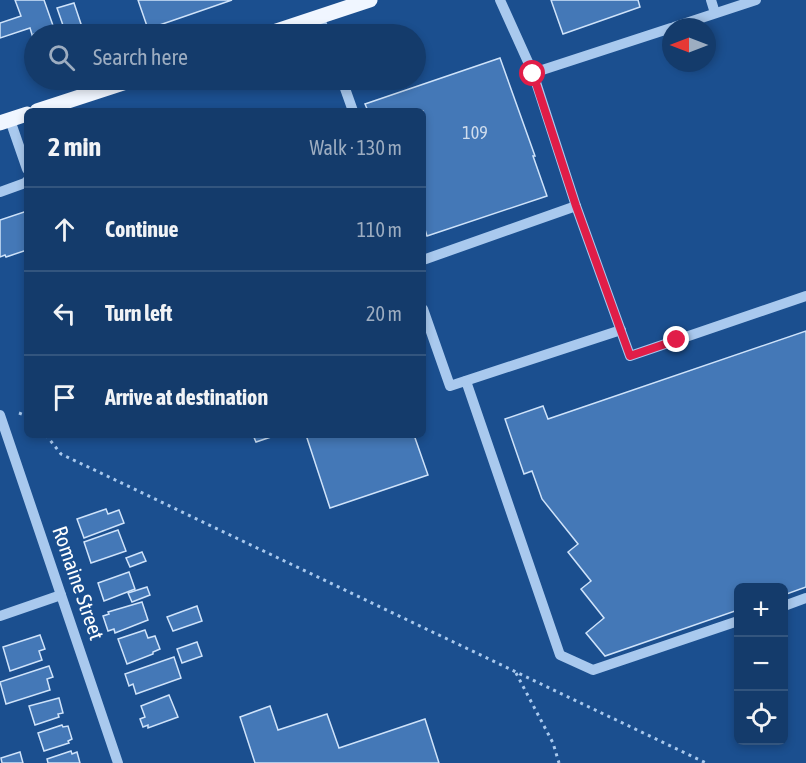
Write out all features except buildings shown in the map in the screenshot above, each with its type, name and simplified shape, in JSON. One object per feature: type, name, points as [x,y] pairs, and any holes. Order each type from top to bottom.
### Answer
[{"type":"main road","points":[[298,24],[370,0]]},
{"type":"main road","points":[[46,108],[101,90]]},
{"type":"main road","points":[[5,122],[24,115]]},
{"type":"street","points":[[500,0],[533,74],[576,206],[630,356],[806,296]]},
{"type":"street","points":[[711,0],[715,13]]},
{"type":"street","points":[[700,18],[756,0]]},
{"type":"street","points":[[319,17],[322,24]]},
{"type":"street","points":[[533,74],[662,30]]},
{"type":"street","points":[[346,90],[352,108]]},
{"type":"street","points":[[5,122],[24,163]]},
{"type":"street","points":[[0,192],[24,183]]},
{"type":"street","points":[[426,259],[576,206]]},
{"type":"street","points":[[426,318],[450,386],[621,330]]},
{"type":"street","points":[[466,381],[560,655],[593,670],[734,622]]},
{"type":"street","name":"Romaine Street","points":[[0,415],[118,763]]},
{"type":"street","points":[[0,616],[62,595]]},
{"type":"street","points":[[788,604],[806,598]]},
{"type":"path","points":[[19,413],[24,415]]},
{"type":"path","points":[[48,438],[61,453],[706,763]]},
{"type":"path","points":[[515,671],[553,743],[559,763]]},
{"type":"route","points":[[533,74],[576,206],[630,356],[677,340]]}]
